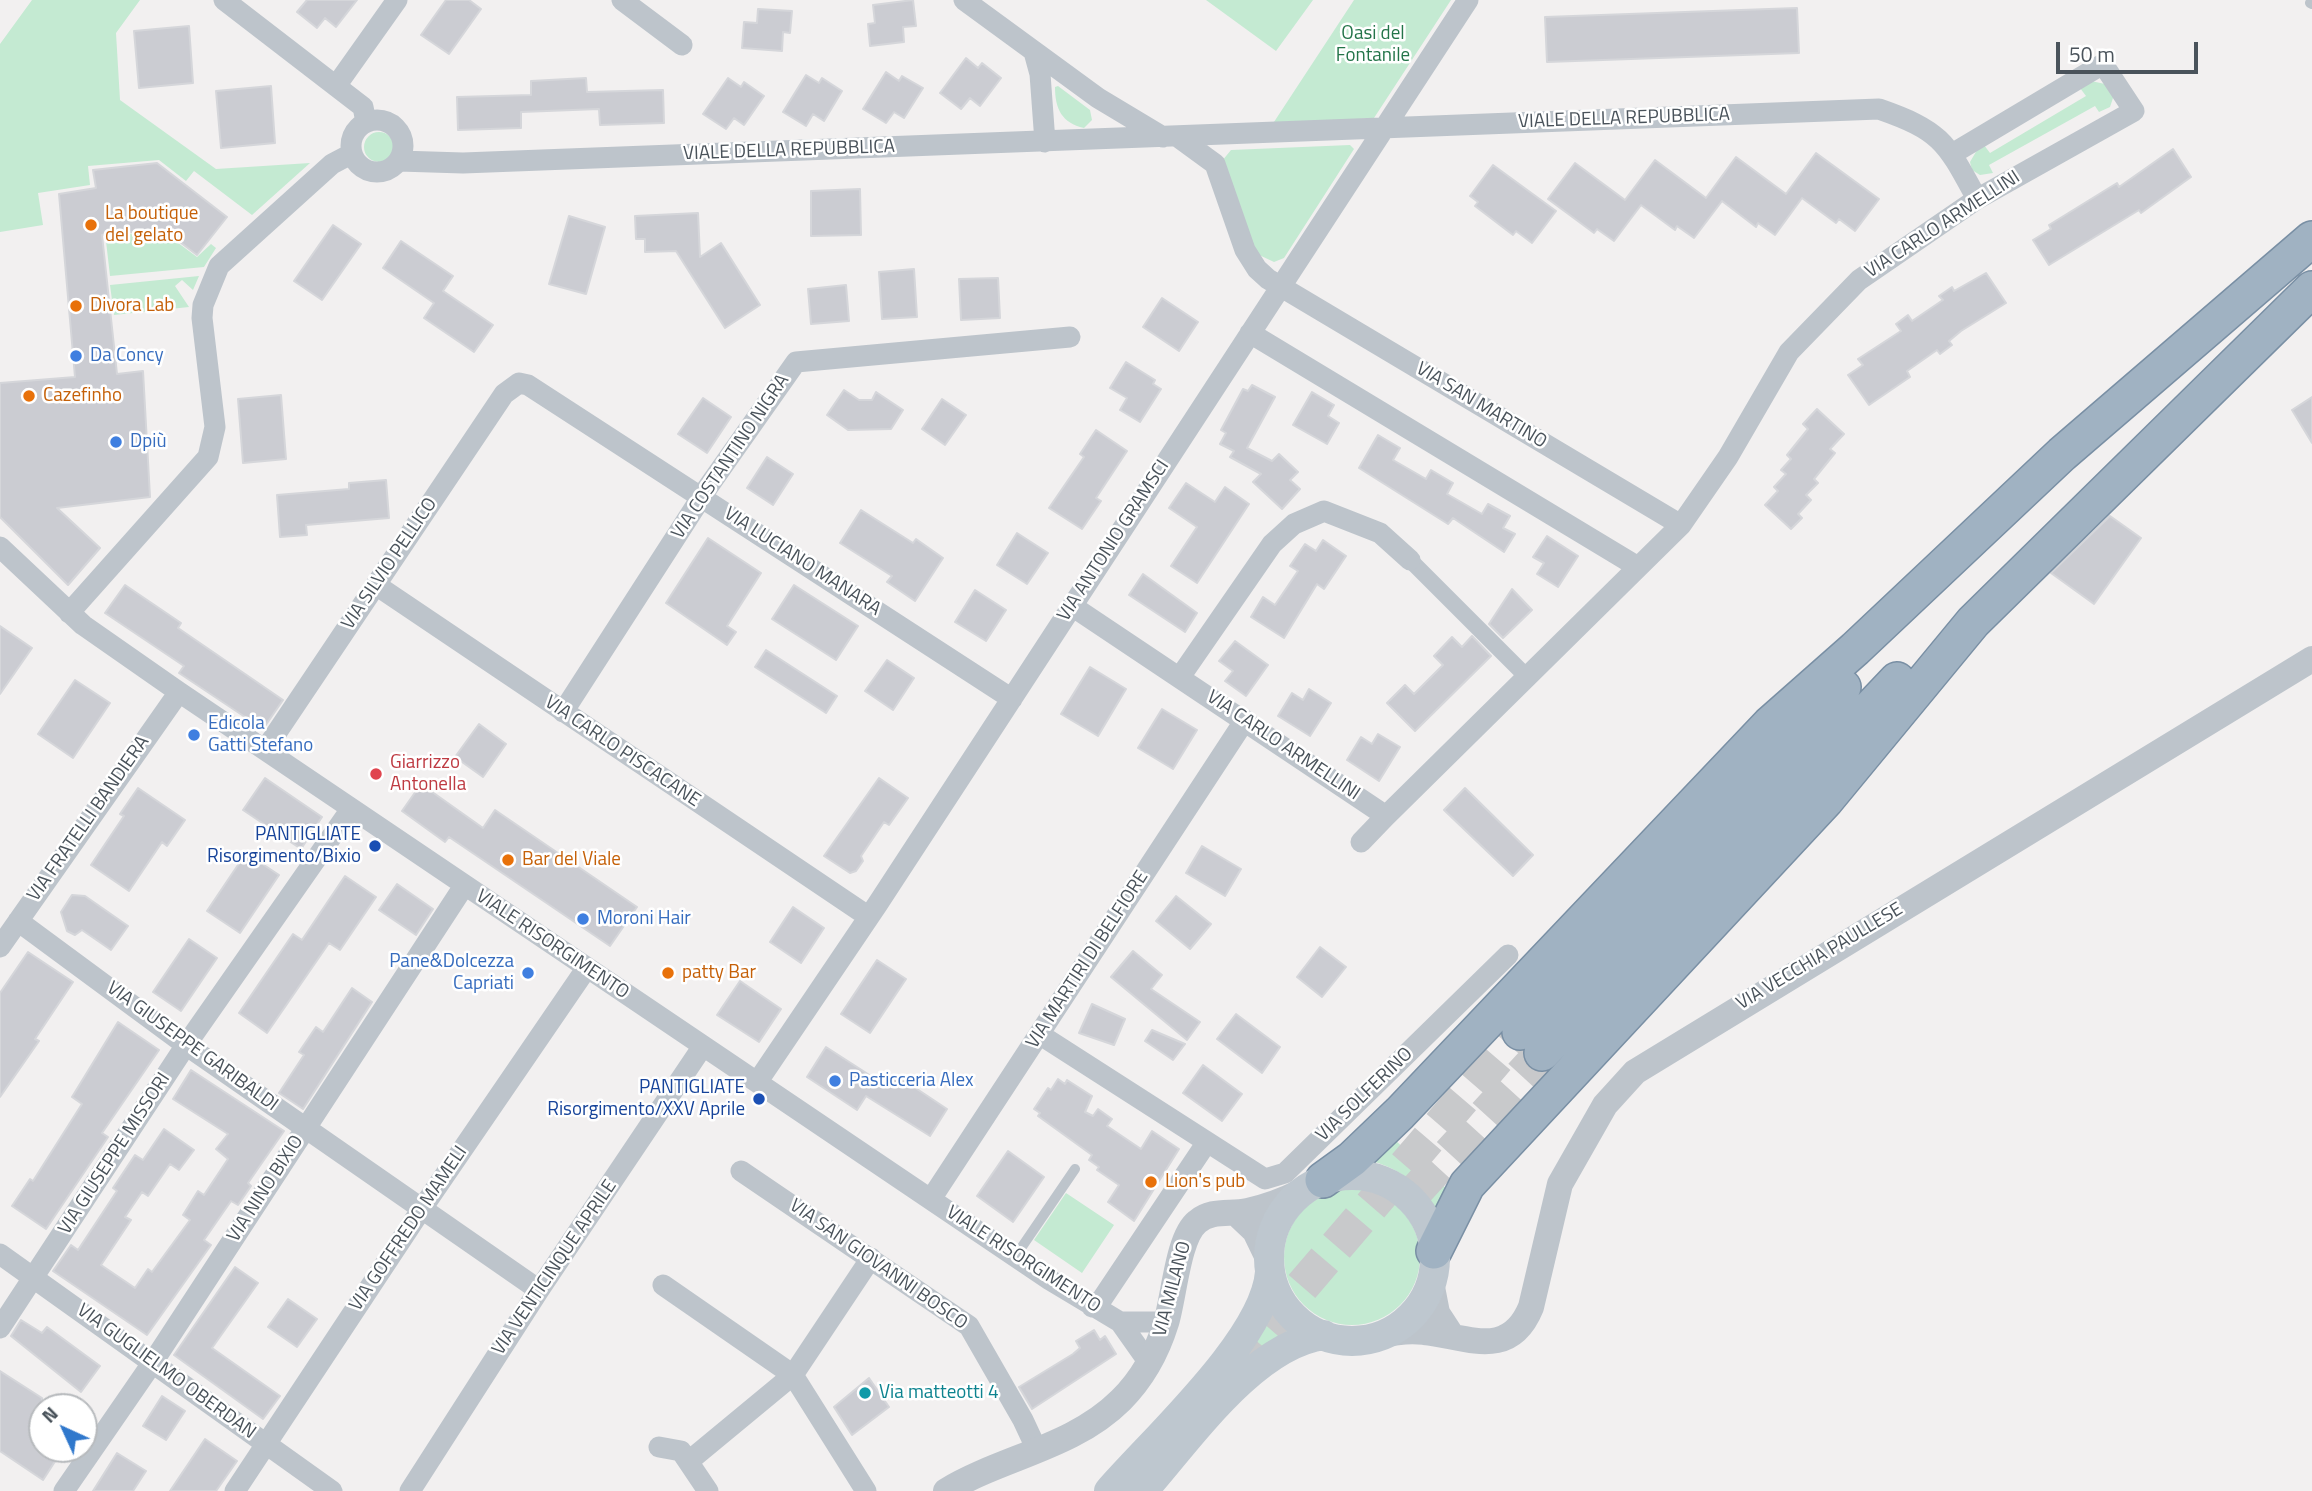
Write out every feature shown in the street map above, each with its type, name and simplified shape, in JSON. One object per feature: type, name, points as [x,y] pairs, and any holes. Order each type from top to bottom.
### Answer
[{"type":"highway","points":[[1313,1185],[1352,1159],[1400,1113],[1756,738],[2062,454],[2312,239]]},
{"type":"highway","points":[[2204,331],[1943,583],[1814,717],[1531,1043],[2126,447],[2312,282]]},
{"type":"highway","points":[[1433,1266],[1467,1185],[1826,800],[1973,622],[2312,289]]},
{"type":"main road","points":[[1109,1491],[1250,1330],[1265,1295],[1271,1239],[1278,1219],[1313,1185],[1346,1175],[1366,1176],[1398,1189],[1422,1214],[1433,1266],[1411,1315],[1380,1335],[1354,1340],[1324,1335],[1305,1326],[1288,1311],[1277,1293],[1269,1266]]},
{"type":"main road","points":[[1143,1491],[1259,1364],[1287,1345],[1324,1335]]},
{"type":"street","points":[[224,0],[363,107],[366,122]]},
{"type":"street","points":[[336,86],[397,0]]},
{"type":"street","points":[[622,0],[682,45]]},
{"type":"street","points":[[964,0],[1098,97],[1215,164]]},
{"type":"street","name":"VIA ANTONIO GRAMSCI","points":[[758,1081],[869,917],[1468,0]]},
{"type":"street","points":[[1034,52],[1040,75],[1045,142]]},
{"type":"street","name":"VIA CARLO ARMELLINI","points":[[1361,842],[1681,525],[1728,457],[1789,352],[1858,280],[1977,199],[2134,111],[2103,64],[1952,154]]},
{"type":"street","points":[[1092,140],[1099,133],[1105,116],[1098,97]]},
{"type":"street","name":"VIALE DELLA REPUBBLICA","points":[[399,161],[463,163],[1879,109],[1917,122],[1948,146],[1977,199]]},
{"type":"street","points":[[382,121],[397,129],[403,145],[399,161],[386,172],[368,172],[355,162],[351,154],[354,132],[366,122],[382,121]]},
{"type":"street","points":[[1230,135],[1217,154],[1215,164],[1250,259],[1268,279],[1282,287]]},
{"type":"street","points":[[69,613],[172,489],[208,457],[215,427],[202,318],[203,305],[219,266],[332,164],[351,154]]},
{"type":"street","name":"VIA SAN MARTINO","points":[[1282,287],[1681,525]]},
{"type":"street","points":[[1250,333],[1638,567]]},
{"type":"street","name":"VIA COSTANTINO NIGRA","points":[[563,712],[702,496],[796,362],[1070,337]]},
{"type":"street","name":"VIA LUCIANO MANARA","points":[[519,383],[528,384],[1012,699]]},
{"type":"street","name":"VIA SILVIO PELLICO","points":[[265,751],[504,394],[519,383]]},
{"type":"street","points":[[1180,677],[1272,544],[1294,524],[1324,511],[1380,533],[1527,677]]},
{"type":"street","name":"VIALE RISORGIMENTO","points":[[0,547],[69,613],[178,692],[1015,1257],[1120,1322],[1149,1363]]},
{"type":"street","name":"VIA CARLO PISCACANE","points":[[376,585],[869,917]]},
{"type":"street","name":"VIA CARLO ARMELLINI","points":[[1072,606],[1386,816]]},
{"type":"street","name":"VIA VECCHIA PAULLESE","points":[[1380,1335],[1422,1331],[1476,1342],[1495,1341],[1508,1335],[1524,1320],[1533,1300],[1552,1206],[1560,1184],[1605,1105],[1641,1067],[2312,659]]},
{"type":"street","name":"VIA FRATELLI BANDIERA","points":[[0,947],[178,692]]},
{"type":"street","name":"VIA MARTIRI DI BELFIORE","points":[[931,1199],[1245,720]]},
{"type":"street","name":"VIA GIUSEPPE MISSORI","points":[[0,1328],[186,1045],[351,809]]},
{"type":"street","name":"VIA NINO BIXIO","points":[[64,1491],[153,1362],[464,886]]},
{"type":"street","name":"VIA GIUSEPPE GARIBALDI","points":[[18,921],[186,1045],[540,1290]]},
{"type":"street","name":"VIA SOLFERINO","points":[[1039,1034],[1265,1179],[1285,1173],[1508,956]]},
{"type":"street","name":"VIA GOFFREDO MAMELI","points":[[235,1491],[421,1210],[586,969]]},
{"type":"street","name":"VIA VENTICINQUE APRILE","points":[[410,1491],[703,1046]]},
{"type":"street","points":[[1092,1307],[1102,1299],[1207,1142]]},
{"type":"street","name":"VIA SAN GIOVANNI BOSCO","points":[[741,1171],[969,1326],[1023,1420],[1037,1450]]},
{"type":"street","name":"VIA MILANO","points":[[946,1491],[986,1469],[1037,1450],[1094,1423],[1125,1396],[1149,1363],[1167,1322],[1181,1254],[1189,1230],[1213,1214],[1236,1213],[1274,1204],[1313,1185]]},
{"type":"street","points":[[1236,1213],[1255,1231],[1269,1266]]},
{"type":"street","name":"VIA GUGLIELMO OBERDAN","points":[[0,1254],[332,1491]]},
{"type":"street","points":[[689,1461],[793,1375],[871,1258]]},
{"type":"street","points":[[1433,1266],[1437,1313],[1452,1336]]},
{"type":"street","points":[[663,1285],[793,1375],[866,1491]]},
{"type":"street","name":"VIALE RISORGIMENTO","points":[[1120,1322],[1167,1322]]},
{"type":"street","points":[[659,1447],[681,1451],[708,1491]]},
{"type":"lane","points":[[1015,1257],[1075,1169]]},
{"type":"green space","points":[[32,0],[140,0],[116,33],[120,100],[216,169],[310,163],[252,215],[194,171],[186,181],[159,160],[88,166],[90,185],[38,193],[43,225],[0,232],[0,44]]},
{"type":"green space","points":[[1206,0],[1313,0],[1276,51]]},
{"type":"green space","name":"Oasi del Fontanile","points":[[1354,0],[1451,0],[1374,118],[1272,125]]},
{"type":"green space","points":[[2091,81],[2105,84],[2114,95],[2110,107],[2099,112],[2095,106],[1989,165],[1993,173],[1980,175],[1972,170],[1970,162],[1977,150],[1984,145],[1990,153],[2086,96],[2080,88]]},
{"type":"green space","points":[[1058,86],[1090,110],[1092,120],[1084,128],[1070,123],[1061,114],[1055,95],[1055,87]]},
{"type":"green space","points":[[379,132],[385,133],[393,141],[393,153],[385,161],[379,162],[373,161],[365,153],[364,147],[365,141],[373,133]]},
{"type":"green space","points":[[1350,145],[1354,149],[1284,258],[1274,262],[1257,254],[1222,161],[1231,150]]},
{"type":"green space","points":[[162,231],[197,257],[211,244],[216,248],[204,267],[110,276],[106,241],[116,235]]},
{"type":"green space","points":[[199,276],[193,290],[182,280],[175,286],[189,307],[114,315],[110,285]]},
{"type":"green space","points":[[1392,1137],[1450,1192],[1438,1213],[1410,1180],[1382,1164],[1371,1161]]},
{"type":"green space","points":[[1352,1189],[1378,1194],[1400,1209],[1415,1231],[1420,1257],[1415,1283],[1400,1305],[1378,1320],[1352,1325],[1326,1320],[1304,1305],[1289,1283],[1284,1257],[1289,1231],[1304,1209],[1326,1194]]},
{"type":"green space","points":[[1066,1193],[1114,1225],[1082,1273],[1034,1240]]},
{"type":"green space","points":[[1270,1312],[1290,1332],[1205,1396]]},
{"type":"building","points":[[307,0],[357,0],[336,27],[325,18],[317,28],[297,12]]},
{"type":"building","points":[[446,0],[469,0],[481,9],[449,54],[421,35]]},
{"type":"building","points":[[913,0],[916,26],[903,27],[904,42],[870,46],[868,24],[875,23],[873,5]]},
{"type":"building","points":[[1797,8],[1799,53],[1547,62],[1545,17]]},
{"type":"building","points":[[758,9],[792,11],[790,33],[783,32],[782,51],[742,48],[744,22],[757,23]]},
{"type":"building","points":[[189,26],[193,83],[139,88],[134,31]]},
{"type":"building","points":[[966,58],[978,68],[982,63],[1001,78],[980,106],[970,98],[961,109],[940,93]]},
{"type":"building","points":[[886,72],[899,81],[902,76],[923,88],[904,118],[894,112],[886,123],[863,109]]},
{"type":"building","points":[[806,75],[819,83],[822,78],[842,91],[824,121],[813,114],[806,126],[783,112]]},
{"type":"building","points":[[586,78],[587,92],[663,90],[664,123],[600,125],[599,109],[521,112],[521,128],[458,130],[457,97],[531,95],[531,81]]},
{"type":"building","points":[[728,78],[741,87],[744,82],[764,96],[744,125],[734,118],[726,129],[703,114]]},
{"type":"building","points":[[271,86],[275,143],[221,148],[216,91]]},
{"type":"building","points":[[2173,149],[2191,177],[2141,213],[2139,210],[2049,265],[2033,240],[2051,229],[2049,225],[2117,183],[2119,187]]},
{"type":"building","points":[[1816,153],[1879,199],[1855,231],[1839,219],[1836,223],[1802,198],[1775,235],[1758,223],[1756,227],[1722,201],[1694,238],[1677,226],[1675,230],[1641,205],[1614,241],[1597,229],[1594,233],[1548,199],[1575,163],[1625,200],[1655,160],[1706,198],[1736,157],[1786,194]]},
{"type":"building","points":[[157,163],[227,217],[197,255],[163,229],[102,235],[117,374],[143,371],[150,497],[57,508],[100,548],[68,585],[0,517],[0,383],[75,377],[59,194],[96,188],[93,170]]},
{"type":"building","points":[[1493,165],[1556,211],[1532,243],[1516,231],[1513,235],[1475,206],[1478,202],[1470,196]]},
{"type":"building","points":[[860,189],[861,235],[811,236],[811,191]]},
{"type":"building","points":[[698,213],[700,257],[721,243],[760,305],[725,328],[676,251],[645,252],[645,239],[636,239],[635,216]]},
{"type":"building","points":[[569,216],[605,227],[586,294],[549,284]]},
{"type":"building","points":[[333,225],[361,244],[322,300],[294,281]]},
{"type":"building","points":[[401,241],[453,276],[443,291],[493,325],[474,352],[424,318],[434,303],[383,268]]},
{"type":"building","points":[[914,269],[917,317],[882,319],[879,272]]},
{"type":"building","points":[[1986,273],[2006,303],[1961,331],[1949,341],[1952,345],[1940,354],[1937,350],[1907,371],[1910,377],[1869,405],[1848,375],[1863,365],[1858,359],[1901,331],[1896,324],[1908,315],[1912,321],[1943,300],[1939,296],[1952,287],[1954,291]]},
{"type":"building","points":[[998,278],[1000,318],[961,320],[959,279]]},
{"type":"building","points":[[846,285],[849,321],[811,324],[808,289]]},
{"type":"building","points":[[1162,298],[1198,322],[1179,351],[1143,327]]},
{"type":"building","points":[[1126,362],[1155,380],[1153,384],[1161,389],[1140,422],[1120,410],[1127,398],[1110,388]]},
{"type":"building","points":[[1252,385],[1275,397],[1247,448],[1272,461],[1279,454],[1298,472],[1290,480],[1300,489],[1282,509],[1253,482],[1261,474],[1230,457],[1234,451],[1220,444],[1226,433],[1221,430],[1243,389],[1248,391]]},
{"type":"building","points":[[844,390],[859,400],[872,400],[876,392],[903,410],[891,429],[848,430],[827,415]]},
{"type":"building","points":[[1312,392],[1334,405],[1328,416],[1339,423],[1327,444],[1293,425]]},
{"type":"building","points":[[281,395],[286,459],[243,463],[238,399]]},
{"type":"building","points":[[2312,397],[2312,443],[2292,410]]},
{"type":"building","points":[[703,398],[731,417],[707,453],[678,434]]},
{"type":"building","points":[[942,399],[966,415],[945,445],[922,429]]},
{"type":"building","points":[[1817,409],[1844,434],[1830,449],[1835,453],[1814,479],[1818,483],[1806,495],[1811,500],[1798,514],[1802,518],[1791,529],[1765,505],[1778,491],[1774,487],[1786,474],[1781,470],[1791,459],[1787,455],[1808,429],[1803,424]]},
{"type":"building","points":[[1096,430],[1127,451],[1096,498],[1101,501],[1082,529],[1049,508],[1084,457],[1080,454]]},
{"type":"building","points":[[1378,435],[1400,448],[1393,460],[1426,479],[1431,470],[1453,483],[1447,494],[1482,514],[1488,504],[1510,516],[1503,528],[1515,534],[1504,552],[1453,518],[1448,524],[1359,468]]},
{"type":"building","points":[[767,457],[793,474],[773,505],[747,488]]},
{"type":"building","points":[[386,480],[389,518],[306,525],[307,535],[280,537],[277,495],[349,489],[349,483]]},
{"type":"building","points":[[1186,483],[1215,502],[1225,487],[1249,504],[1197,583],[1171,566],[1197,527],[1169,508]]},
{"type":"building","points":[[861,510],[913,543],[916,539],[943,558],[915,601],[887,582],[892,576],[840,543]]},
{"type":"building","points":[[2110,516],[2141,538],[2094,604],[2051,573]]},
{"type":"building","points":[[1017,533],[1048,553],[1027,584],[997,565]]},
{"type":"building","points":[[1547,536],[1578,556],[1558,587],[1537,574],[1544,563],[1533,557]]},
{"type":"building","points":[[708,538],[761,573],[727,626],[736,632],[727,645],[666,603]]},
{"type":"building","points":[[1323,540],[1346,556],[1324,589],[1317,584],[1284,638],[1251,617],[1263,597],[1275,605],[1298,571],[1290,566],[1305,544],[1316,551]]},
{"type":"building","points":[[1143,574],[1197,613],[1185,632],[1129,595]]},
{"type":"building","points":[[125,585],[181,623],[178,628],[283,700],[263,729],[179,673],[184,666],[105,613]]},
{"type":"building","points":[[794,585],[858,626],[836,660],[772,619]]},
{"type":"building","points":[[1512,589],[1532,610],[1503,638],[1489,624]]},
{"type":"building","points":[[975,590],[1006,610],[986,641],[955,622]]},
{"type":"building","points":[[0,626],[32,648],[0,694]]},
{"type":"building","points":[[1472,636],[1491,656],[1415,731],[1387,703],[1405,685],[1414,694],[1443,665],[1434,656],[1452,637],[1462,647]]},
{"type":"building","points":[[1235,641],[1268,665],[1246,696],[1225,681],[1233,671],[1219,661]]},
{"type":"building","points":[[766,650],[837,696],[826,713],[755,667]]},
{"type":"building","points":[[887,660],[914,678],[893,710],[865,691]]},
{"type":"building","points":[[1090,667],[1126,689],[1098,736],[1061,714]]},
{"type":"building","points":[[75,680],[110,703],[73,758],[38,734]]},
{"type":"building","points":[[1309,689],[1331,703],[1310,736],[1278,716],[1292,693],[1303,700]]},
{"type":"building","points":[[1162,709],[1197,730],[1173,769],[1138,748]]},
{"type":"building","points":[[479,724],[506,744],[483,777],[455,757]]},
{"type":"building","points":[[1378,734],[1400,747],[1379,781],[1347,760],[1361,737],[1372,744]]},
{"type":"building","points":[[265,778],[322,817],[301,849],[243,810]]},
{"type":"building","points":[[879,778],[908,798],[889,825],[884,822],[861,856],[863,861],[856,871],[850,873],[824,856]]},
{"type":"building","points":[[421,784],[483,828],[495,810],[637,907],[610,946],[449,837],[445,842],[402,811]]},
{"type":"building","points":[[138,788],[185,820],[167,846],[162,842],[129,891],[91,865],[124,816],[120,814]]},
{"type":"building","points":[[1465,788],[1533,855],[1513,876],[1444,810]]},
{"type":"building","points":[[1202,846],[1241,869],[1225,896],[1186,873]]},
{"type":"building","points":[[246,853],[279,875],[240,933],[207,911]]},
{"type":"building","points":[[345,876],[376,897],[340,950],[329,943],[267,1033],[239,1013],[293,934],[302,940]]},
{"type":"building","points":[[397,884],[433,909],[416,935],[379,910]]},
{"type":"building","points":[[72,895],[85,896],[128,926],[111,950],[82,930],[75,935],[67,931],[61,912]]},
{"type":"building","points":[[1176,896],[1211,924],[1190,949],[1156,921]]},
{"type":"building","points":[[793,907],[824,928],[801,963],[770,942]]},
{"type":"building","points":[[189,939],[217,958],[181,1011],[153,992]]},
{"type":"building","points":[[1320,947],[1346,967],[1322,997],[1297,977]]},
{"type":"building","points":[[1133,951],[1162,975],[1151,989],[1200,1022],[1187,1040],[1111,977]]},
{"type":"building","points":[[28,952],[73,982],[35,1039],[39,1041],[0,1097],[0,993]]},
{"type":"building","points":[[877,960],[906,979],[870,1033],[841,1014]]},
{"type":"building","points":[[740,981],[781,1009],[759,1042],[717,1015]]},
{"type":"building","points":[[352,988],[372,1002],[303,1109],[279,1093],[304,1055],[299,1052],[316,1027],[323,1032]]},
{"type":"building","points":[[1092,1004],[1125,1019],[1114,1045],[1079,1033]]},
{"type":"building","points":[[1236,1014],[1280,1047],[1262,1073],[1217,1039]]},
{"type":"building","points":[[118,1022],[159,1050],[102,1133],[108,1137],[46,1229],[12,1206],[30,1179],[33,1181],[82,1104],[72,1097]]},
{"type":"building","points":[[1152,1030],[1185,1044],[1173,1060],[1145,1041]]},
{"type":"building","points":[[826,1047],[888,1087],[896,1075],[947,1109],[930,1136],[866,1096],[857,1110],[807,1077]]},
{"type":"building","points":[[1203,1065],[1242,1094],[1222,1121],[1183,1093]]},
{"type":"building","points":[[191,1070],[284,1131],[248,1183],[251,1186],[238,1205],[231,1201],[204,1240],[211,1245],[147,1335],[53,1271],[71,1245],[78,1250],[117,1191],[113,1188],[135,1155],[143,1160],[164,1129],[194,1150],[179,1170],[170,1164],[148,1196],[142,1192],[125,1217],[131,1220],[101,1265],[135,1288],[148,1269],[152,1272],[190,1220],[183,1215],[198,1191],[204,1195],[228,1159],[216,1149],[228,1134],[173,1099]]},
{"type":"building","points":[[1058,1079],[1065,1084],[1067,1080],[1092,1096],[1085,1112],[1093,1116],[1098,1109],[1112,1119],[1107,1126],[1141,1149],[1152,1131],[1179,1149],[1134,1221],[1108,1202],[1119,1185],[1097,1170],[1099,1167],[1089,1160],[1092,1155],[1038,1116],[1040,1113],[1034,1109],[1048,1088],[1051,1090]]},
{"type":"building","points":[[1008,1151],[1044,1177],[1013,1222],[977,1196]]},
{"type":"building","points":[[235,1267],[258,1283],[212,1348],[280,1396],[263,1419],[174,1355]]},
{"type":"building","points":[[288,1299],[317,1319],[297,1347],[268,1327]]},
{"type":"building","points":[[21,1320],[42,1333],[47,1327],[100,1366],[81,1392],[11,1336]]},
{"type":"building","points":[[1094,1330],[1100,1340],[1105,1336],[1116,1354],[1032,1409],[1019,1387],[1073,1354],[1080,1348],[1076,1341]]},
{"type":"building","points":[[0,1371],[34,1393],[28,1393],[28,1463],[54,1463],[43,1480],[0,1451]]},
{"type":"building","name":"Via matteotti 4","points":[[869,1378],[889,1407],[852,1435],[834,1407]]},
{"type":"building","points":[[162,1396],[185,1411],[166,1440],[143,1426]]},
{"type":"building","points":[[205,1439],[237,1461],[216,1491],[170,1491]]},
{"type":"building","points":[[117,1453],[146,1471],[133,1491],[93,1491]]},
{"type":"tunnel","points":[[1233,1367],[1520,1032]]},
{"type":"tunnel","points":[[1414,1193],[1542,1053]]},
{"type":"place","name":"La boutique del gelato","points":[[91,225]]},
{"type":"place","name":"Divora Lab","points":[[76,306]]},
{"type":"place","name":"Da Concy","points":[[76,356]]},
{"type":"place","name":"Cazefinho","points":[[29,396]]},
{"type":"place","name":"Dpiù","points":[[116,442]]},
{"type":"place","name":"Edicola Gatti Stefano","points":[[194,735]]},
{"type":"place","name":"Giarrizzo Antonella","points":[[376,774]]},
{"type":"place","name":"PANTIGLIATE Risorgimento/Bixio","points":[[375,846]]},
{"type":"place","name":"Bar del Viale","points":[[508,860]]},
{"type":"place","name":"Moroni Hair","points":[[583,919]]},
{"type":"place","name":"Pane&Dolcezza Capriati","points":[[528,973]]},
{"type":"place","name":"patty Bar","points":[[668,973]]},
{"type":"place","name":"Pasticceria Alex","points":[[835,1081]]},
{"type":"place","name":"PANTIGLIATE Risorgimento/XXV Aprile","points":[[759,1099]]},
{"type":"place","name":"Lion's pub","points":[[1151,1182]]},
{"type":"place","name":"Via matteotti 4","points":[[865,1393]]}]
